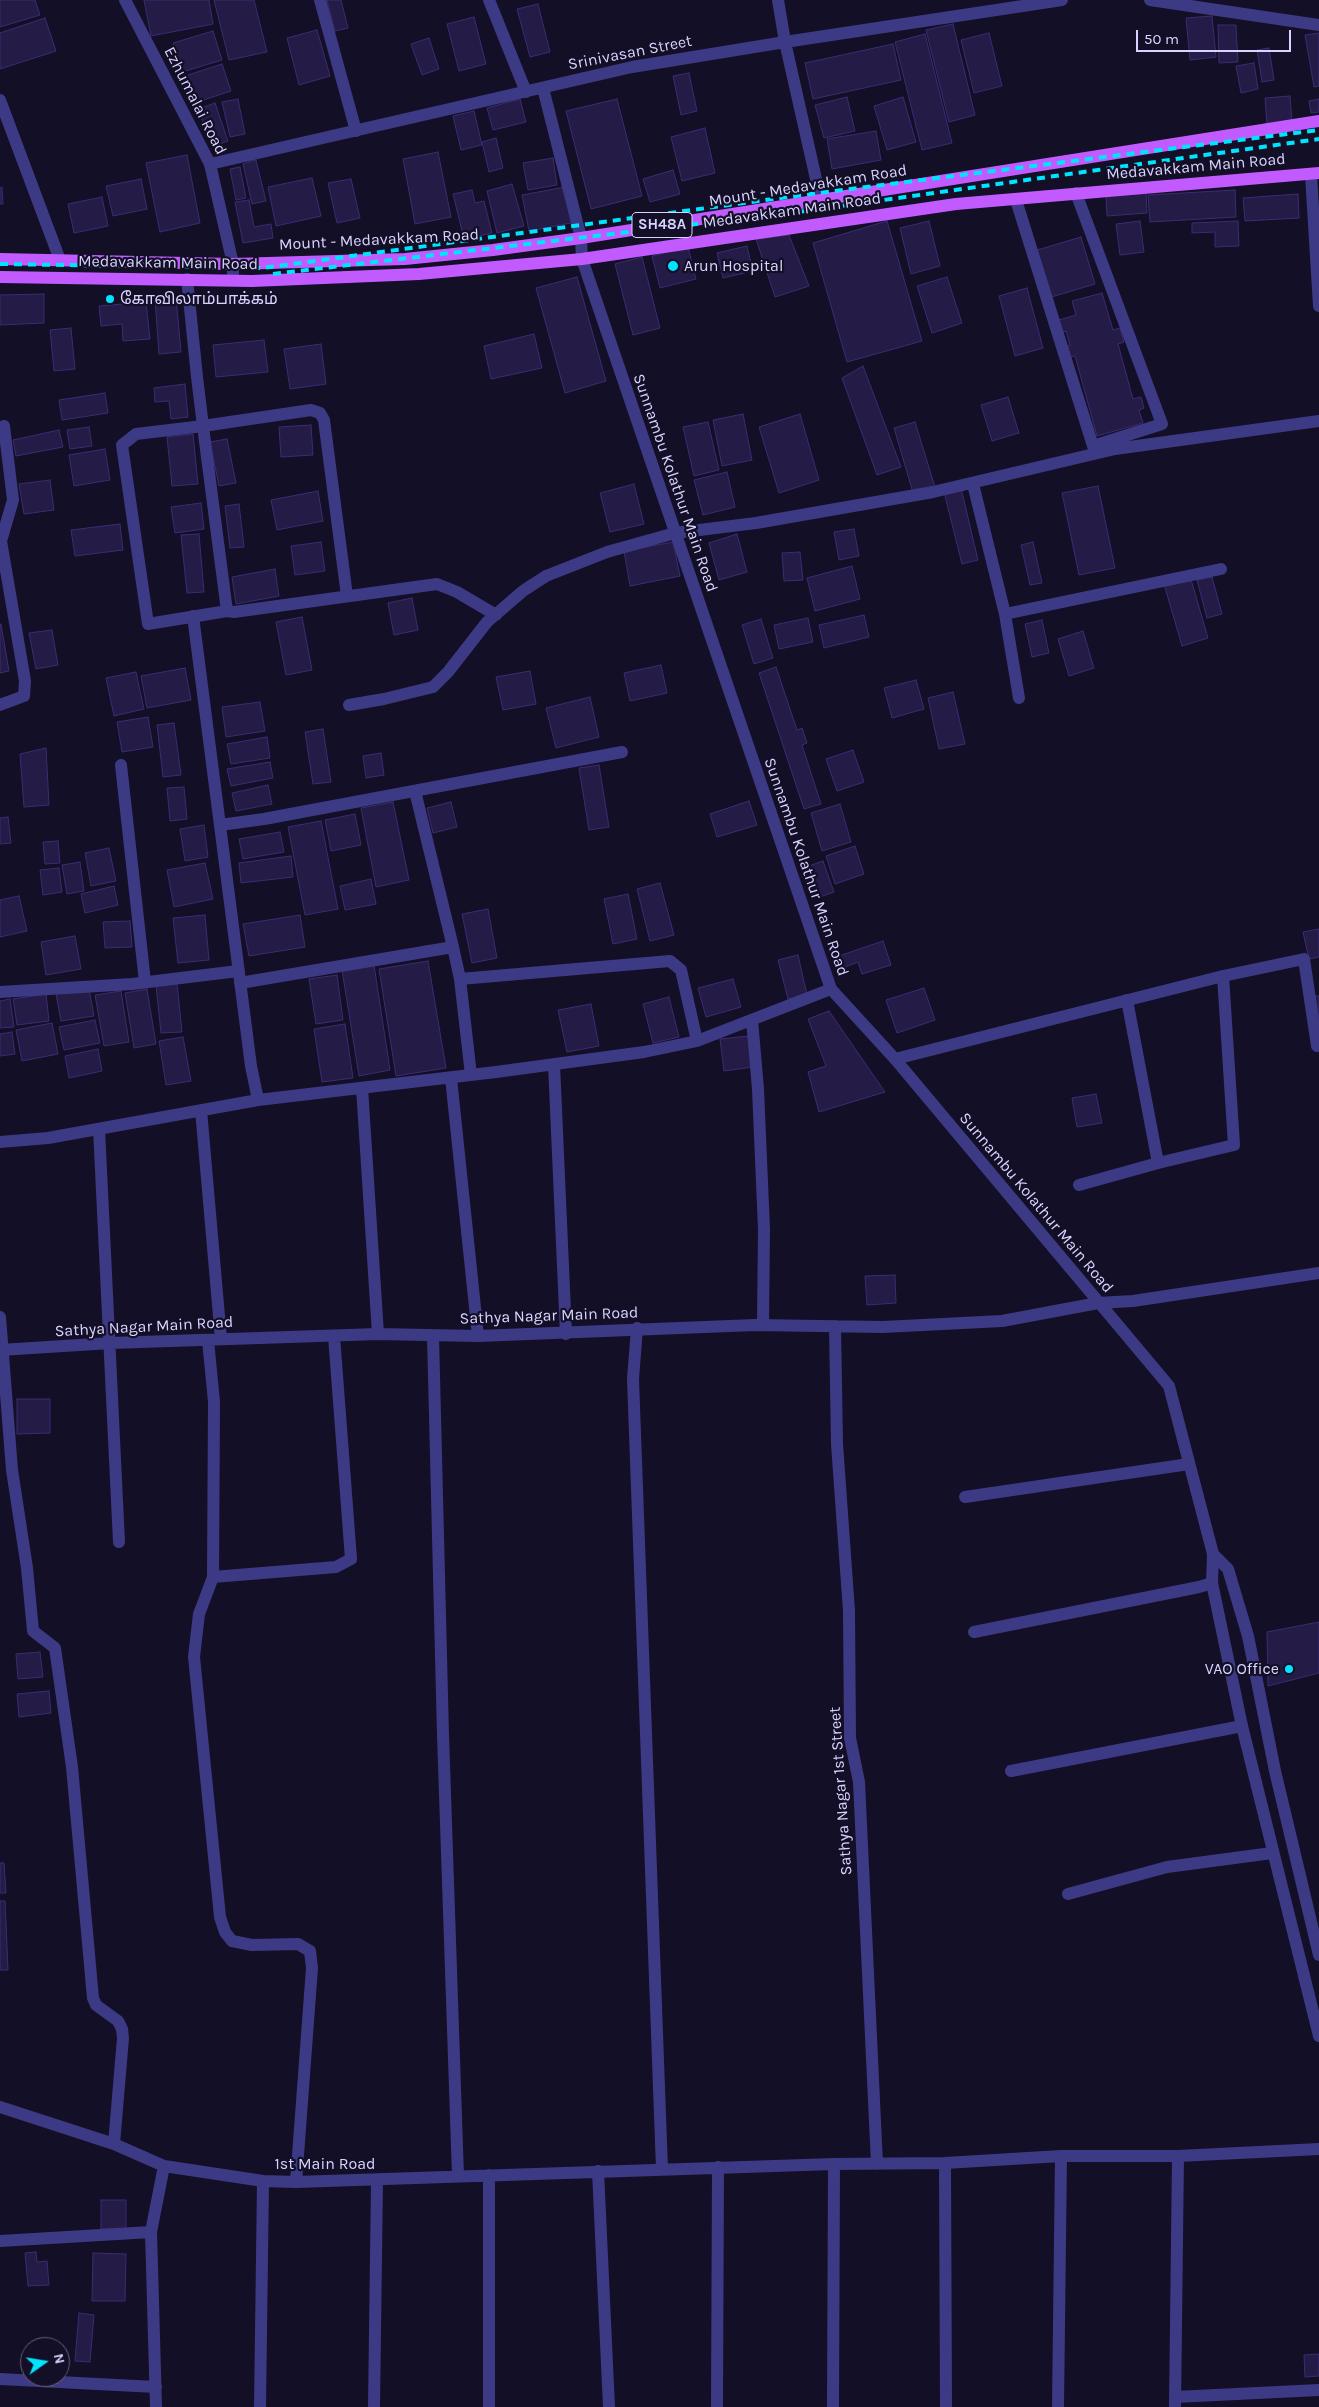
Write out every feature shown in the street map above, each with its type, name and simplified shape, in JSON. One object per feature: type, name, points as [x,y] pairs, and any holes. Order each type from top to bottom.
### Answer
[{"type":"main road","name":"Mount - Medavakkam Road","points":[[0,259],[233,264],[405,258],[493,250],[820,201],[1319,121]]},
{"type":"main road","name":"Medavakkam Main Road","points":[[0,277],[187,279],[252,282],[419,274],[582,259],[915,210],[1076,193],[1315,174]]},
{"type":"street","name":"Ezhumalai Road","points":[[125,0],[210,164],[233,264],[233,280]]},
{"type":"street","points":[[320,0],[356,131]]},
{"type":"street","points":[[489,0],[526,92]]},
{"type":"street","points":[[778,0],[784,42],[820,201]]},
{"type":"street","name":"Srinivasan Street","points":[[210,164],[632,68],[784,42],[1057,0]]},
{"type":"street","points":[[1150,0],[1319,25]]},
{"type":"street","name":"Sunnambu Kolathur Main Road","points":[[543,88],[581,238],[582,259],[831,989],[895,1059],[1169,1386],[1212,1554],[1212,1583],[1242,1726],[1319,2036]]},
{"type":"street","points":[[0,100],[60,260]]},
{"type":"street","points":[[1315,174],[1319,306]]},
{"type":"street","points":[[1016,200],[1093,446],[1162,424],[1076,193]]},
{"type":"street","points":[[187,279],[203,426],[227,610]]},
{"type":"street","points":[[347,596],[324,420],[320,413],[312,410],[136,434],[122,445],[148,624],[227,610],[234,612],[436,584],[457,592],[496,615]]},
{"type":"street","points":[[349,705],[433,688],[487,622],[523,591],[546,576],[607,552],[675,533],[756,524],[973,484],[1115,449],[1319,421]]},
{"type":"street","points":[[0,705],[24,696],[25,681],[1,541],[13,500],[4,426]]},
{"type":"street","points":[[973,484],[1005,614],[1019,698]]},
{"type":"street","points":[[1005,614],[1222,569]]},
{"type":"street","points":[[193,616],[239,977],[258,1100]]},
{"type":"street","points":[[220,825],[264,819],[622,752]]},
{"type":"street","points":[[121,765],[144,982]]},
{"type":"street","points":[[415,791],[460,979],[472,1075]]},
{"type":"street","points":[[0,992],[239,977],[453,947]]},
{"type":"street","points":[[895,1059],[1223,976],[1304,959],[1316,1046]]},
{"type":"street","points":[[460,979],[670,961],[681,970],[698,1041]]},
{"type":"street","points":[[1079,1185],[1158,1163],[1234,1145],[1223,976]]},
{"type":"street","points":[[0,1142],[48,1138],[258,1100],[450,1078],[644,1052],[698,1041],[831,989]]},
{"type":"street","points":[[1127,1000],[1158,1163]]},
{"type":"street","points":[[752,1020],[758,1098],[764,1229],[763,1325]]},
{"type":"street","points":[[554,1064],[566,1334]]},
{"type":"street","points":[[450,1078],[478,1336]]},
{"type":"street","points":[[362,1088],[378,1334]]},
{"type":"street","points":[[202,1110],[221,1339]]},
{"type":"street","points":[[99,1129],[119,1542]]},
{"type":"street","name":"Sathya Nagar Main Road","points":[[2,1350],[110,1343],[378,1334],[478,1336],[566,1334],[637,1328],[763,1325],[883,1327],[1002,1321],[1098,1303],[1133,1301],[1319,1273]]},
{"type":"street","points":[[0,1317],[12,1470],[27,1568],[33,1630],[55,1648],[71,1758],[93,1998],[96,2005],[118,2021],[122,2029],[114,2144]]},
{"type":"street","name":"Sathya Nagar 1st Street","points":[[835,1326],[837,1444],[849,1611],[850,1738],[859,1782],[877,2164]]},
{"type":"street","points":[[637,1328],[633,1379],[662,2169]]},
{"type":"street","points":[[214,1577],[336,1567],[351,1559],[334,1336]]},
{"type":"street","points":[[433,1336],[443,1735],[458,2176]]},
{"type":"street","points":[[208,1340],[214,1402],[214,1577],[199,1614],[194,1657],[220,1917],[225,1932],[232,1941],[252,1946],[298,1944],[310,1951],[312,1968],[296,2182]]},
{"type":"street","points":[[965,1497],[1189,1464]]},
{"type":"street","name":"Sunnambu Kolathur Main Road","points":[[1212,1554],[1228,1570],[1248,1636],[1275,1771],[1319,1954]]},
{"type":"street","points":[[974,1632],[1212,1583]]},
{"type":"street","points":[[1012,1771],[1242,1726]]},
{"type":"street","points":[[1068,1894],[1167,1867],[1272,1853]]},
{"type":"street","points":[[1300,1961],[1319,1954]]},
{"type":"street","name":"1st Main Road","points":[[0,2107],[114,2144],[164,2166],[263,2181],[376,2181],[458,2176],[718,2167],[945,2164],[1061,2156],[1178,2156],[1319,2148]]},
{"type":"street","points":[[1058,2407],[1061,2156]]},
{"type":"street","points":[[1178,2156],[1175,2402],[1319,2390]]},
{"type":"street","points":[[833,2407],[834,2164]]},
{"type":"street","points":[[945,2164],[946,2407]]},
{"type":"street","points":[[156,2407],[151,2232],[164,2166]]},
{"type":"street","points":[[717,2407],[718,2167]]},
{"type":"street","points":[[598,2171],[609,2407]]},
{"type":"street","points":[[489,2175],[489,2407]]},
{"type":"street","points":[[260,2407],[263,2181]]},
{"type":"street","points":[[374,2407],[376,2181]]},
{"type":"street","points":[[0,2241],[151,2232]]},
{"type":"street","points":[[0,2379],[156,2387]]},
{"type":"building","points":[[0,0],[35,0],[40,15],[0,27]]},
{"type":"building","points":[[144,0],[209,0],[213,24],[151,36]]},
{"type":"building","points":[[214,0],[254,0],[267,52],[229,60]]},
{"type":"building","points":[[327,0],[341,0],[348,28],[335,31]]},
{"type":"building","points":[[538,4],[550,52],[530,57],[517,9]]},
{"type":"building","points":[[1212,16],[1216,57],[1190,60],[1186,18]]},
{"type":"building","points":[[474,17],[486,64],[459,71],[447,24]]},
{"type":"building","points":[[45,18],[56,51],[0,69],[0,33]]},
{"type":"building","points":[[953,24],[975,115],[949,122],[926,30]]},
{"type":"building","points":[[1218,25],[1236,25],[1238,62],[1219,63]]},
{"type":"building","points":[[317,30],[330,76],[299,85],[287,38]]},
{"type":"building","points":[[213,31],[222,60],[182,72],[173,43]]},
{"type":"building","points":[[989,33],[1002,86],[974,93],[961,40]]},
{"type":"building","points":[[1319,33],[1319,86],[1314,87],[1305,35]]},
{"type":"building","points":[[925,34],[952,143],[922,150],[895,42]]},
{"type":"building","points":[[429,38],[439,69],[422,75],[411,44]]},
{"type":"building","points":[[893,44],[901,80],[813,99],[805,63]]},
{"type":"building","points":[[1269,48],[1274,80],[1262,82],[1257,50]]},
{"type":"building","points":[[1254,63],[1258,89],[1241,93],[1236,66]]},
{"type":"building","points":[[222,64],[231,91],[197,102],[188,75]]},
{"type":"building","points":[[689,73],[697,111],[681,115],[673,76]]},
{"type":"building","points":[[1290,96],[1292,123],[1267,125],[1265,98]]},
{"type":"building","points":[[847,97],[855,131],[824,138],[815,105]]},
{"type":"building","points":[[903,97],[916,142],[887,150],[874,106]]},
{"type":"building","points":[[238,99],[245,134],[230,137],[222,102]]},
{"type":"building","points":[[520,99],[526,122],[493,130],[487,108]]},
{"type":"building","points":[[617,99],[642,196],[591,209],[566,111]]},
{"type":"building","points":[[1319,99],[1319,112],[1311,113],[1309,101]]},
{"type":"building","points":[[215,103],[228,141],[217,145],[196,110]]},
{"type":"building","points":[[474,111],[482,145],[461,150],[453,116]]},
{"type":"building","points":[[705,128],[715,173],[682,181],[671,137]]},
{"type":"building","points":[[876,131],[881,160],[832,169],[827,139]]},
{"type":"building","points":[[496,138],[503,168],[489,172],[482,142]]},
{"type":"building","points":[[438,152],[451,217],[415,224],[403,159]]},
{"type":"building","points":[[187,155],[200,223],[160,232],[146,163]]},
{"type":"building","points":[[553,158],[557,185],[528,190],[523,163]]},
{"type":"building","points":[[256,160],[266,201],[252,204],[243,164]]},
{"type":"building","points":[[240,167],[246,198],[236,200],[230,169]]},
{"type":"building","points":[[673,170],[680,194],[650,202],[643,179]]},
{"type":"building","points":[[312,178],[321,216],[276,226],[268,187]]},
{"type":"building","points":[[141,179],[147,209],[113,216],[106,186]]},
{"type":"building","points":[[351,179],[360,218],[337,223],[328,183]]},
{"type":"building","points":[[512,184],[524,226],[497,233],[487,191]]},
{"type":"building","points":[[2,187],[3,204],[0,204],[0,188]]},
{"type":"building","points":[[565,187],[571,223],[529,231],[522,195]]},
{"type":"building","points":[[472,190],[475,203],[484,201],[492,233],[464,239],[453,194]]},
{"type":"building","points":[[1235,190],[1236,217],[1150,222],[1148,195]]},
{"type":"building","points":[[1146,193],[1147,213],[1107,216],[1106,196]]},
{"type":"building","points":[[1298,194],[1299,218],[1245,221],[1243,198]]},
{"type":"building","points":[[102,197],[108,226],[74,233],[68,204]]},
{"type":"building","points":[[249,200],[254,227],[271,224],[273,238],[243,243],[235,202]]},
{"type":"building","points":[[887,221],[922,341],[847,362],[813,243]]},
{"type":"building","points":[[929,221],[940,266],[911,274],[900,228]]},
{"type":"building","points":[[1140,221],[1144,252],[1120,255],[1116,224]]},
{"type":"building","points":[[1238,221],[1239,246],[1215,247],[1215,232],[1192,233],[1192,223]]},
{"type":"building","points":[[789,235],[809,286],[775,297],[756,239]]},
{"type":"building","points":[[1081,237],[1095,284],[1048,298],[1034,251]]},
{"type":"building","points":[[747,246],[753,271],[723,278],[717,253]]},
{"type":"building","points":[[688,247],[696,279],[660,288],[652,256]]},
{"type":"building","points":[[642,257],[660,328],[633,335],[615,264]]},
{"type":"building","points":[[577,277],[606,381],[565,393],[536,288]]},
{"type":"building","points":[[947,277],[962,323],[932,333],[917,286]]},
{"type":"building","points":[[1027,288],[1043,348],[1015,356],[999,296]]},
{"type":"building","points":[[1102,293],[1113,330],[1120,328],[1124,342],[1118,344],[1133,399],[1141,397],[1144,408],[1139,410],[1143,423],[1097,436],[1075,356],[1069,357],[1066,346],[1070,345],[1066,331],[1062,332],[1059,320],[1076,315],[1072,301]]},
{"type":"building","points":[[44,294],[44,323],[0,325],[0,295]]},
{"type":"building","points":[[176,297],[181,352],[159,354],[155,299]]},
{"type":"building","points":[[146,302],[150,339],[123,341],[122,324],[101,326],[99,306]]},
{"type":"building","points":[[71,328],[75,369],[54,371],[50,330]]},
{"type":"building","points":[[534,334],[542,368],[491,379],[484,346]]},
{"type":"building","points":[[264,340],[268,372],[216,377],[213,345]]},
{"type":"building","points":[[321,344],[326,384],[290,389],[284,349]]},
{"type":"building","points":[[863,366],[901,467],[877,475],[842,378]]},
{"type":"building","points":[[185,384],[188,417],[171,419],[169,401],[155,402],[154,388]]},
{"type":"building","points":[[105,393],[108,413],[62,420],[59,400]]},
{"type":"building","points":[[1008,397],[1019,433],[992,441],[981,405]]},
{"type":"building","points":[[743,414],[752,460],[722,466],[713,420]]},
{"type":"building","points":[[800,414],[819,480],[779,493],[759,427]]},
{"type":"building","points":[[708,422],[719,470],[694,476],[683,427]]},
{"type":"building","points":[[915,422],[935,487],[913,493],[894,428]]},
{"type":"building","points":[[311,425],[313,455],[281,457],[279,427]]},
{"type":"building","points":[[89,427],[92,446],[70,449],[67,430]]},
{"type":"building","points":[[59,430],[63,447],[16,456],[13,440]]},
{"type":"building","points":[[193,434],[198,484],[172,486],[167,437]]},
{"type":"building","points":[[227,439],[236,483],[219,486],[210,442]]},
{"type":"building","points":[[105,449],[110,480],[74,486],[69,455]]},
{"type":"building","points":[[727,472],[735,507],[703,515],[694,480]]},
{"type":"building","points":[[50,480],[54,510],[24,514],[19,484]]},
{"type":"building","points":[[634,484],[644,524],[610,532],[600,493]]},
{"type":"building","points":[[1098,486],[1115,568],[1079,575],[1062,493]]},
{"type":"building","points":[[961,488],[978,560],[962,564],[944,492]]},
{"type":"building","points":[[318,491],[323,521],[277,530],[271,500]]},
{"type":"building","points":[[201,503],[204,529],[175,533],[171,507]]},
{"type":"building","points":[[239,504],[244,547],[230,548],[225,506]]},
{"type":"building","points":[[120,524],[123,550],[75,556],[71,530]]},
{"type":"building","points":[[854,529],[859,556],[839,560],[834,532]]},
{"type":"building","points":[[199,534],[204,592],[187,593],[181,535]]},
{"type":"building","points":[[737,534],[747,572],[719,580],[709,543]]},
{"type":"building","points":[[321,542],[325,571],[295,575],[291,546]]},
{"type":"building","points":[[673,542],[680,576],[630,586],[624,551]]},
{"type":"building","points":[[1033,542],[1042,583],[1030,585],[1021,545]]},
{"type":"building","points":[[800,552],[803,580],[784,581],[782,553]]},
{"type":"building","points":[[852,566],[860,599],[815,611],[807,578]]},
{"type":"building","points":[[275,569],[279,596],[236,604],[232,577]]},
{"type":"building","points":[[1190,576],[1208,638],[1182,646],[1164,584]]},
{"type":"building","points":[[1212,577],[1222,614],[1207,618],[1197,580]]},
{"type":"building","points":[[412,598],[418,630],[394,635],[388,603]]},
{"type":"building","points":[[864,615],[869,637],[824,648],[819,625]]},
{"type":"building","points":[[302,617],[312,670],[286,675],[276,622]]},
{"type":"building","points":[[808,618],[813,642],[779,649],[774,625]]},
{"type":"building","points":[[761,619],[773,658],[754,664],[742,625]]},
{"type":"building","points":[[1042,620],[1049,653],[1032,657],[1025,624]]},
{"type":"building","points":[[0,625],[9,671],[0,673]]},
{"type":"building","points":[[52,630],[58,665],[36,669],[29,633]]},
{"type":"building","points":[[1083,631],[1094,668],[1069,676],[1058,639]]},
{"type":"building","points":[[661,665],[667,693],[630,701],[624,673]]},
{"type":"building","points":[[776,667],[797,730],[802,728],[807,743],[802,745],[821,804],[804,809],[759,673]]},
{"type":"building","points":[[185,668],[191,700],[147,708],[141,676]]},
{"type":"building","points":[[530,671],[536,704],[503,710],[496,677]]},
{"type":"building","points":[[136,672],[144,709],[114,716],[106,678]]},
{"type":"building","points":[[916,680],[924,709],[892,718],[884,688]]},
{"type":"building","points":[[953,692],[965,744],[939,749],[928,698]]},
{"type":"building","points":[[590,697],[599,737],[556,748],[546,708]]},
{"type":"building","points":[[260,702],[265,731],[226,737],[222,707]]},
{"type":"building","points":[[148,717],[153,747],[122,752],[117,722]]},
{"type":"building","points":[[174,723],[181,775],[163,777],[157,725]]},
{"type":"building","points":[[323,729],[331,782],[313,784],[305,732]]},
{"type":"building","points":[[267,737],[270,758],[231,764],[227,744]]},
{"type":"building","points":[[46,748],[49,805],[24,807],[20,754]]},
{"type":"building","points":[[853,750],[864,782],[837,791],[826,759]]},
{"type":"building","points":[[381,753],[384,775],[366,778],[363,756]]},
{"type":"building","points":[[270,762],[273,778],[231,786],[227,769]]},
{"type":"building","points":[[599,765],[609,827],[589,830],[579,768]]},
{"type":"building","points":[[268,785],[272,804],[236,811],[232,793]]},
{"type":"building","points":[[184,787],[187,819],[170,821],[167,788]]},
{"type":"building","points":[[749,801],[757,825],[717,837],[710,814]]},
{"type":"building","points":[[393,802],[409,880],[376,887],[361,808]]},
{"type":"building","points":[[451,802],[457,827],[433,833],[427,808]]},
{"type":"building","points":[[840,804],[851,842],[822,851],[811,813]]},
{"type":"building","points":[[355,814],[361,845],[331,851],[325,820]]},
{"type":"building","points":[[8,817],[11,843],[0,844],[0,818]]},
{"type":"building","points":[[321,821],[338,909],[305,915],[288,827]]},
{"type":"building","points":[[204,825],[208,857],[185,861],[180,829]]},
{"type":"building","points":[[280,832],[284,852],[243,859],[239,839]]},
{"type":"building","points":[[58,841],[60,863],[45,864],[43,842]]},
{"type":"building","points":[[855,846],[864,874],[835,884],[826,856]]},
{"type":"building","points":[[109,848],[116,881],[91,886],[85,853]]},
{"type":"building","points":[[291,856],[293,877],[241,883],[239,863]]},
{"type":"building","points":[[823,861],[834,892],[817,898],[806,867]]},
{"type":"building","points":[[80,862],[84,891],[67,894],[62,865]]},
{"type":"building","points":[[205,863],[213,899],[174,907],[167,870]]},
{"type":"building","points":[[59,868],[62,892],[43,895],[40,870]]},
{"type":"building","points":[[371,879],[376,904],[345,910],[340,886]]},
{"type":"building","points":[[660,883],[674,935],[650,941],[637,889]]},
{"type":"building","points":[[114,886],[118,905],[85,913],[81,894]]},
{"type":"building","points":[[628,894],[637,939],[613,944],[604,899]]},
{"type":"building","points":[[19,896],[27,931],[0,937],[0,900]]},
{"type":"building","points":[[488,909],[497,958],[472,963],[462,914]]},
{"type":"building","points":[[205,915],[209,960],[178,963],[173,918]]},
{"type":"building","points":[[300,915],[305,947],[249,956],[243,924]]},
{"type":"building","points":[[130,921],[132,947],[105,948],[103,922]]},
{"type":"building","points":[[1319,929],[1319,957],[1309,959],[1303,932]]},
{"type":"building","points":[[75,936],[81,969],[46,975],[41,942]]},
{"type":"building","points":[[883,941],[891,965],[862,974],[858,962],[843,968],[839,956]]},
{"type":"building","points":[[798,955],[807,995],[788,999],[778,960]]},
{"type":"building","points":[[428,961],[446,1068],[396,1076],[379,969]]},
{"type":"building","points":[[374,965],[390,1070],[359,1076],[342,970]]},
{"type":"building","points":[[337,975],[343,1020],[316,1024],[309,979]]},
{"type":"building","points":[[733,979],[741,1007],[706,1017],[698,988]]},
{"type":"building","points":[[177,983],[182,1032],[161,1033],[156,985]]},
{"type":"building","points":[[924,988],[935,1020],[897,1033],[886,1000]]},
{"type":"building","points":[[89,989],[94,1016],[61,1021],[56,994]]},
{"type":"building","points":[[147,989],[156,1044],[134,1048],[125,993]]},
{"type":"building","points":[[121,991],[129,1042],[104,1046],[95,995]]},
{"type":"building","points":[[46,994],[49,1021],[17,1025],[13,999]]},
{"type":"building","points":[[1315,996],[1319,996],[1319,1019]]},
{"type":"building","points":[[669,997],[679,1037],[653,1043],[643,1004]]},
{"type":"building","points":[[10,999],[14,1027],[0,1028],[0,1001]]},
{"type":"building","points":[[591,1004],[599,1046],[567,1052],[558,1010]]},
{"type":"building","points":[[829,1011],[885,1092],[819,1112],[808,1072],[826,1066],[808,1019]]},
{"type":"building","points":[[95,1020],[100,1043],[64,1050],[59,1027]]},
{"type":"building","points":[[52,1023],[58,1054],[22,1061],[16,1030]]},
{"type":"building","points":[[345,1024],[353,1078],[322,1082],[314,1029]]},
{"type":"building","points":[[12,1032],[15,1054],[0,1056],[0,1034]]},
{"type":"building","points":[[749,1036],[753,1067],[724,1071],[720,1039]]},
{"type":"building","points":[[183,1037],[191,1081],[166,1085],[159,1041]]},
{"type":"building","points":[[98,1049],[102,1071],[69,1078],[65,1056]]},
{"type":"building","points":[[1096,1094],[1102,1123],[1077,1127],[1072,1098]]},
{"type":"building","points":[[895,1275],[896,1303],[867,1305],[865,1276]]},
{"type":"building","points":[[17,1399],[50,1399],[50,1433],[17,1434]]},
{"type":"building","points":[[1319,1622],[1319,1673],[1268,1686],[1267,1632]]},
{"type":"building","points":[[40,1652],[43,1677],[18,1679],[16,1654]]},
{"type":"building","points":[[49,1691],[51,1713],[19,1717],[17,1694]]},
{"type":"building","points":[[0,1863],[4,1863],[6,1893],[0,1893]]},
{"type":"building","points":[[0,1901],[5,1901],[8,1970],[0,1970]]},
{"type":"building","points":[[101,2200],[126,2200],[126,2229],[101,2229]]},
{"type":"building","points":[[36,2252],[37,2262],[47,2261],[49,2285],[28,2286],[25,2253]]},
{"type":"building","points":[[93,2253],[126,2254],[125,2301],[92,2301]]},
{"type":"building","points":[[79,2313],[94,2315],[90,2362],[75,2361]]},
{"type":"building","points":[[1319,2354],[1319,2376],[1305,2377],[1304,2355]]},
{"type":"railway","points":[[0,264],[263,268],[788,197],[1319,130]]},
{"type":"railway","points":[[273,274],[798,212],[1319,139]]},
{"type":"place","name":"Arun Hospital","points":[[673,266]]},
{"type":"place","name":"கோவிலாம்பாக்கம்","points":[[110,299]]},
{"type":"place","name":"VAO Office","points":[[1289,1669]]}]
